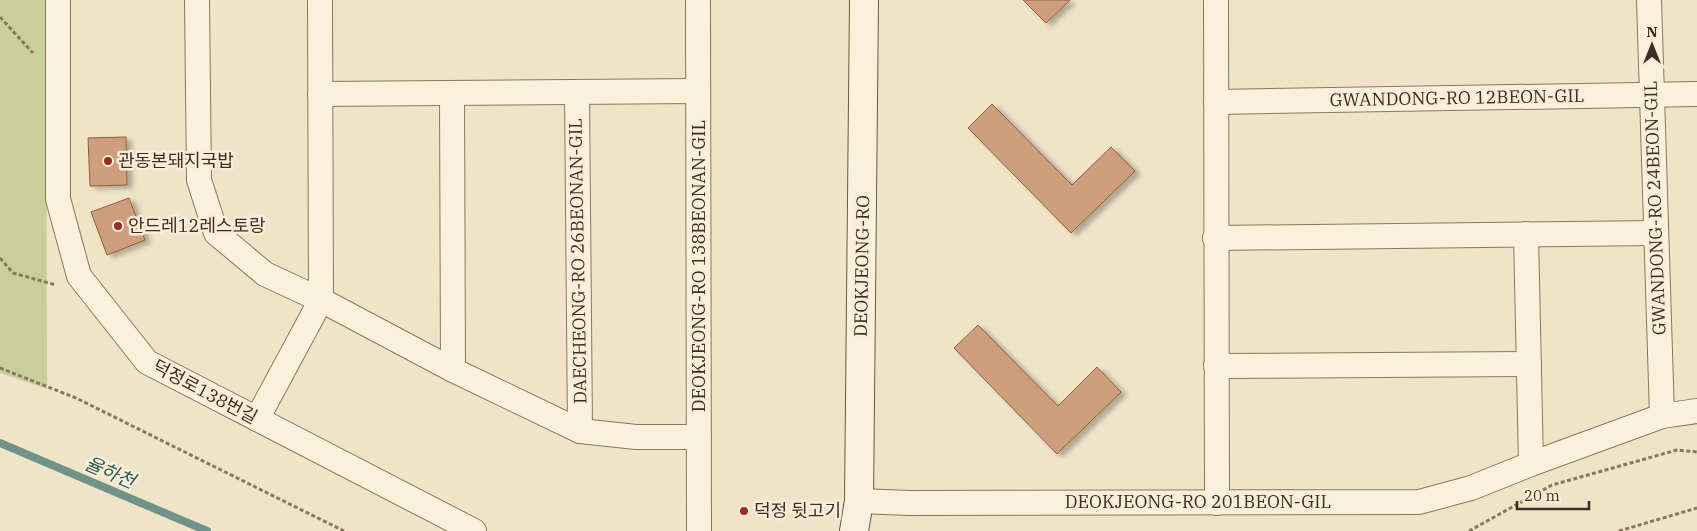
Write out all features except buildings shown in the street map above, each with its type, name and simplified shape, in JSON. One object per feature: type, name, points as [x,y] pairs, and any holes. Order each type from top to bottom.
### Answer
[{"type":"street","name":"덕정로138번길","points":[[58,0],[58,199],[79,276],[147,362],[474,531]]},
{"type":"street","name":"DAECHEONG-RO 26BEONAN-GIL","points":[[197,0],[199,180],[216,233],[265,274],[321,300],[453,370],[580,431],[636,436],[699,437]]},
{"type":"street","points":[[258,419],[321,300],[320,0]]},
{"type":"street","name":"DEOKJEONG-RO 138BEONAN-GIL","points":[[698,0],[699,531]]},
{"type":"street","name":"DEOKJEONG-RO","points":[[854,531],[859,501],[864,0]]},
{"type":"street","points":[[1216,0],[1217,503]]},
{"type":"street","name":"GWANDONG-RO 24BEON-GIL","points":[[1649,0],[1662,416]]},
{"type":"street","points":[[320,94],[698,91]]},
{"type":"street","name":"DAECHEONG-RO 26BEONAN-GIL","points":[[577,92],[580,431]]},
{"type":"street","points":[[452,93],[453,370]]},
{"type":"street","name":"GWANDONG-RO 12BEON-GIL","points":[[1216,102],[1697,94]]},
{"type":"street","points":[[1215,238],[1656,233]]},
{"type":"street","points":[[1526,234],[1531,464]]},
{"type":"street","points":[[1216,366],[1529,364]]},
{"type":"street","name":"DEOKJEONG-RO 201BEON-GIL","points":[[859,501],[910,503],[1419,502],[1471,488],[1662,416],[1697,411]]},
{"type":"path","points":[[0,16],[58,80]]},
{"type":"path","points":[[0,258],[12,273],[62,286],[79,276]]},
{"type":"path","points":[[0,368],[76,398],[344,531]]},
{"type":"path","points":[[1469,531],[1552,485],[1677,450],[1697,452]]},
{"type":"path","points":[[1619,531],[1697,508]]},
{"type":"green space","points":[[0,0],[46,0],[47,389],[0,373]]},
{"type":"waterway","name":"율하천","points":[[0,443],[207,531]]},
{"type":"place","name":"관동본돼지국밥","points":[[108,161]]},
{"type":"place","name":"안드레12레스토랑","points":[[118,226]]},
{"type":"place","name":"덕정 뒷고기","points":[[744,511]]}]
